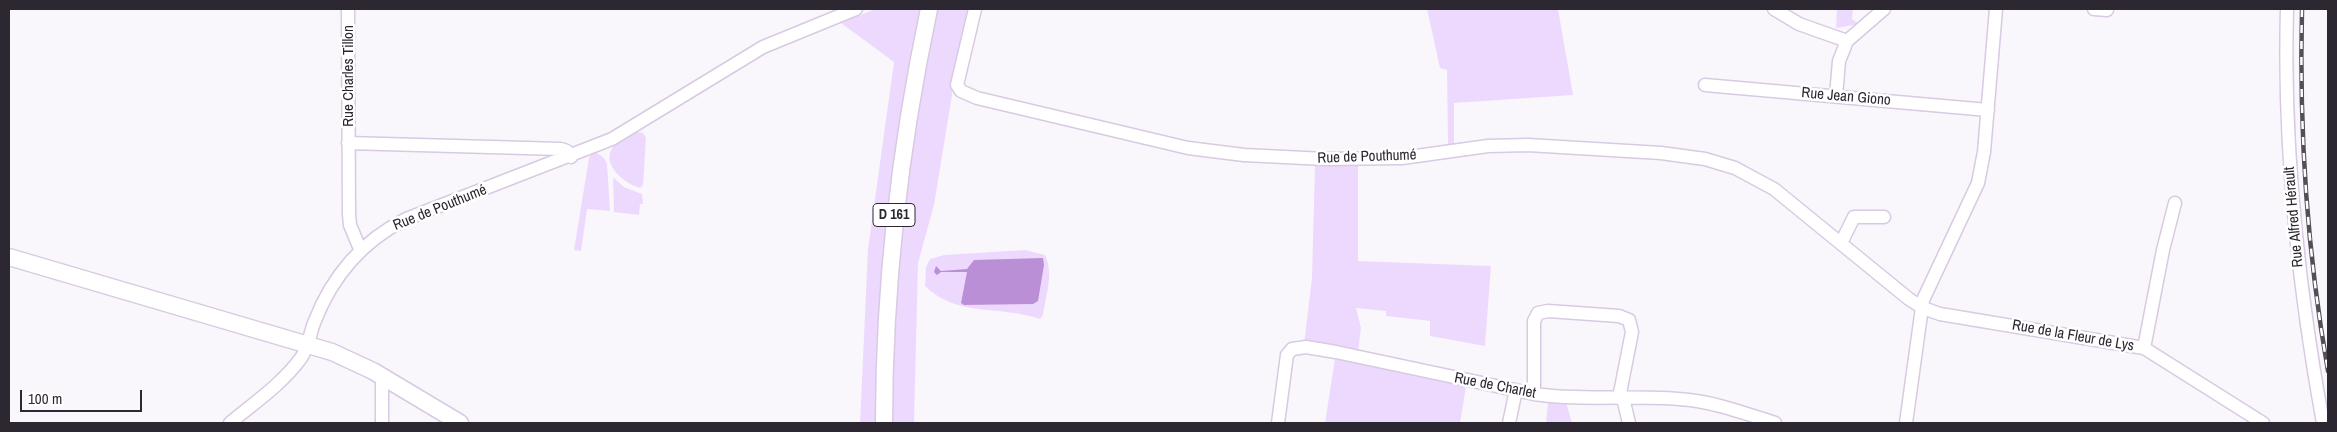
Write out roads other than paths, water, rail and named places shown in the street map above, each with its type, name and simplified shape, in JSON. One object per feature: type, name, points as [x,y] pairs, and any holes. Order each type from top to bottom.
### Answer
[{"type":"main road","name":"D 161","points":[[884,423],[884,348],[893,228],[902,151],[929,9]]},
{"type":"main road","points":[[9,257],[307,345],[345,358],[382,377],[460,423]]},
{"type":"street","name":"Rue Charles Tillon","points":[[348,9],[349,214],[350,225],[360,249]]},
{"type":"street","name":"Rue de Pouthumé","points":[[230,423],[285,376],[302,357],[314,322],[330,290],[344,268],[360,249],[390,227],[406,219],[571,157],[630,130],[763,47],[856,9]]},
{"type":"street","name":"Rue de Pouthumé","points":[[975,9],[957,84],[961,91],[978,98],[1188,148],[1244,155],[1325,159],[1402,158],[1488,146],[1528,145],[1661,152],[1693,157],[1726,165],[1762,183],[1788,199],[1923,308]]},
{"type":"street","points":[[1774,9],[1799,24],[1847,41]]},
{"type":"street","points":[[1836,96],[1840,61],[1847,41],[1884,9]]},
{"type":"street","points":[[1906,423],[1927,290],[1978,183],[1984,152],[1996,9]]},
{"type":"street","name":"Rue Alfred Hérault","points":[[2288,9],[2288,128],[2292,204],[2301,291],[2322,423]]},
{"type":"street","name":"Rue Jean Giono","points":[[1705,84],[1988,110]]},
{"type":"street","points":[[348,143],[561,149],[566,151],[571,157]]},
{"type":"street","points":[[2144,348],[2163,250],[2175,203]]},
{"type":"street","points":[[1841,243],[1854,217],[1884,218]]},
{"type":"street","name":"Rue de la Fleur de Lys","points":[[1923,308],[1940,314],[2144,348],[2263,423]]},
{"type":"street","points":[[1534,394],[1534,321],[1538,313],[1548,311],[1619,316],[1629,320],[1632,332],[1621,398],[1629,423]]},
{"type":"street","name":"Rue de Charlet","points":[[1278,423],[1287,355],[1295,348],[1328,350],[1534,394],[1564,398],[1681,399],[1743,418],[1775,423]]},
{"type":"street","points":[[382,377],[382,423]]},
{"type":"street","points":[[1509,423],[1516,390]]},
{"type":"railway","points":[[2302,9],[2302,100],[2306,191],[2315,281],[2328,371]]}]
